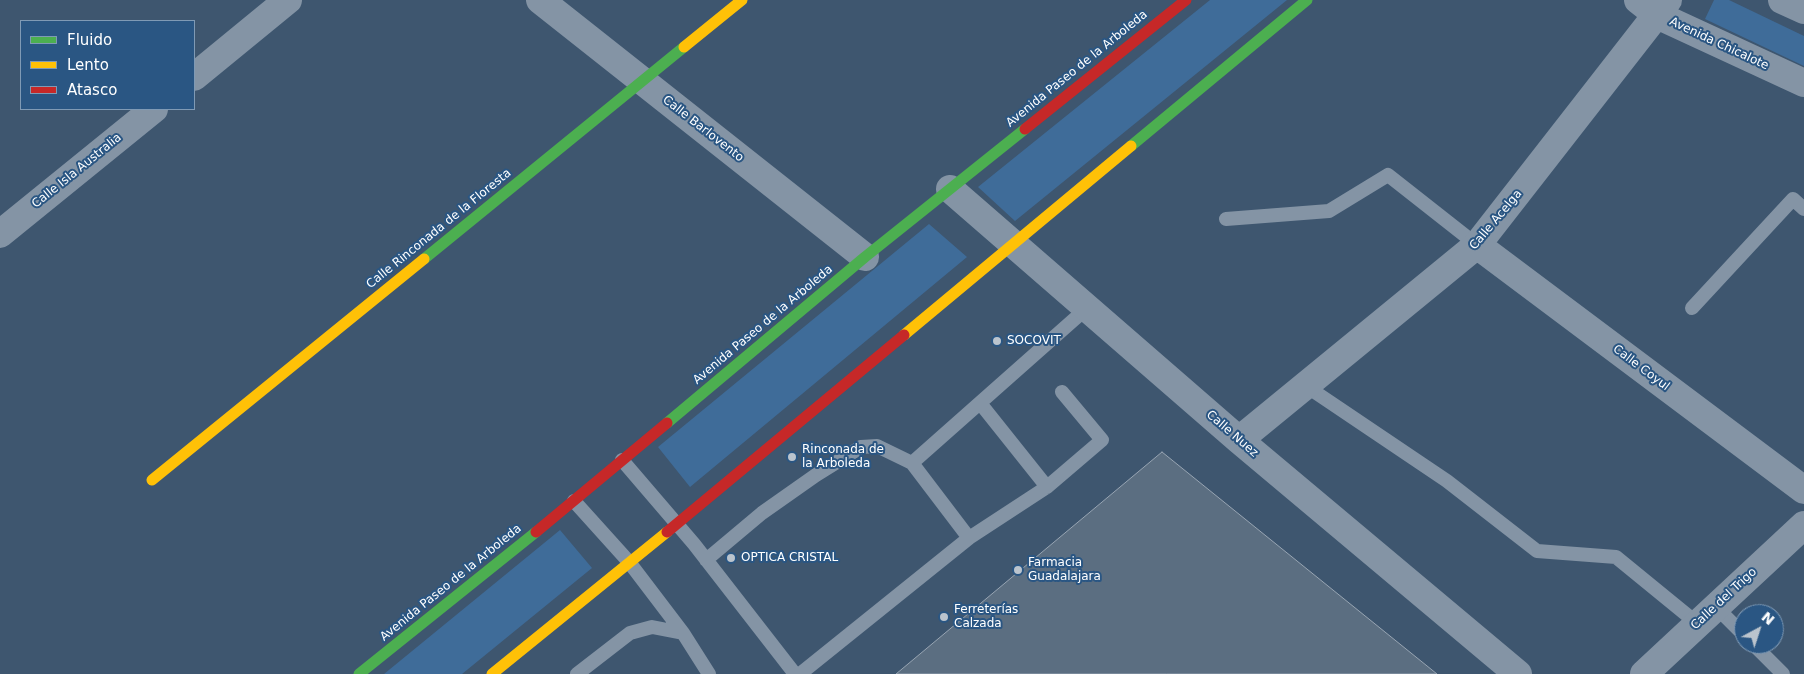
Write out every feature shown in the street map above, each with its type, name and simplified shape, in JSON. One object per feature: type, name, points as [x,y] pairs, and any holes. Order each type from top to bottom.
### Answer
[{"type":"street","points":[[195,76],[288,0]]},
{"type":"street","name":"Calle Barlovento","points":[[540,0],[865,258]]},
{"type":"street","name":"Calle Rinconada de la Floresta","points":[[152,480],[742,0]]},
{"type":"street","name":"Avenida Paseo de la Arboleda","points":[[360,674],[574,501],[865,258],[1186,0]]},
{"type":"street","points":[[492,674],[677,524],[1308,0]]},
{"type":"street","points":[[1782,0],[1804,10]]},
{"type":"street","name":"Avenida Chicalote","points":[[1654,5],[1804,84]]},
{"type":"street","name":"Calle Acelga","points":[[1239,440],[1477,245],[1654,5]]},
{"type":"street","name":"Calle Isla Australia","points":[[0,234],[153,110]]},
{"type":"street","name":"Calle Nuez","points":[[950,189],[1239,440],[1518,674]]},
{"type":"street","name":"Calle Coyul","points":[[1477,245],[1804,490]]},
{"type":"street","name":"Calle del Trigo","points":[[1644,674],[1804,525]]},
{"type":"lane","points":[[1226,219],[1329,211],[1388,175],[1477,245]]},
{"type":"lane","points":[[1692,308],[1793,199],[1804,209]]},
{"type":"lane","points":[[912,463],[1087,308]]},
{"type":"lane","points":[[1306,386],[1447,481],[1537,551],[1616,557],[1707,615],[1734,630]]},
{"type":"lane","points":[[800,674],[969,538],[1047,487],[1102,440],[1062,392]]},
{"type":"lane","points":[[980,403],[1047,487]]},
{"type":"lane","points":[[706,560],[770,508],[816,474],[861,448],[877,446],[912,463],[969,538]]},
{"type":"lane","points":[[622,460],[677,524],[795,674]]},
{"type":"lane","points":[[574,501],[629,562],[683,633],[710,674]]},
{"type":"lane","points":[[577,674],[630,632],[640,628],[652,627],[683,633]]},
{"type":"lane","points":[[1763,654],[1783,674]]},
{"type":"shaded area","points":[[1210,0],[1287,0],[1015,221],[978,187]]},
{"type":"shaded area","points":[[1714,0],[1729,0],[1804,36],[1804,66],[1705,19]]},
{"type":"shaded area","points":[[929,224],[967,257],[690,487],[658,447]]},
{"type":"shaded area","points":[[560,530],[592,568],[462,674],[384,674]]},
{"type":"building","points":[[1162,452],[1437,674],[896,674]]},
{"type":"traffic: fast","points":[[1131,146],[1307,0]]},
{"type":"traffic: fast","points":[[424,259],[684,47]]},
{"type":"traffic: fast","points":[[667,423],[865,257],[1025,129]]},
{"type":"traffic: fast","points":[[359,674],[536,532]]},
{"type":"traffic: slow","points":[[684,47],[742,0]]},
{"type":"traffic: slow","points":[[904,335],[1131,146]]},
{"type":"traffic: slow","points":[[152,480],[424,259]]},
{"type":"traffic: slow","points":[[492,674],[667,532]]},
{"type":"traffic: jam","points":[[1025,129],[1186,0]]},
{"type":"traffic: jam","points":[[667,532],[904,335]]},
{"type":"traffic: jam","points":[[536,532],[667,423]]},
{"type":"place","name":"SOCOVIT","points":[[997,341]]},
{"type":"place","name":"Rinconada de la Arboleda","points":[[792,457]]},
{"type":"place","name":"OPTICA CRISTAL","points":[[731,558]]},
{"type":"place","name":"Farmacia Guadalajara","points":[[1018,570]]},
{"type":"place","name":"Ferreterías Calzada","points":[[944,617]]}]
